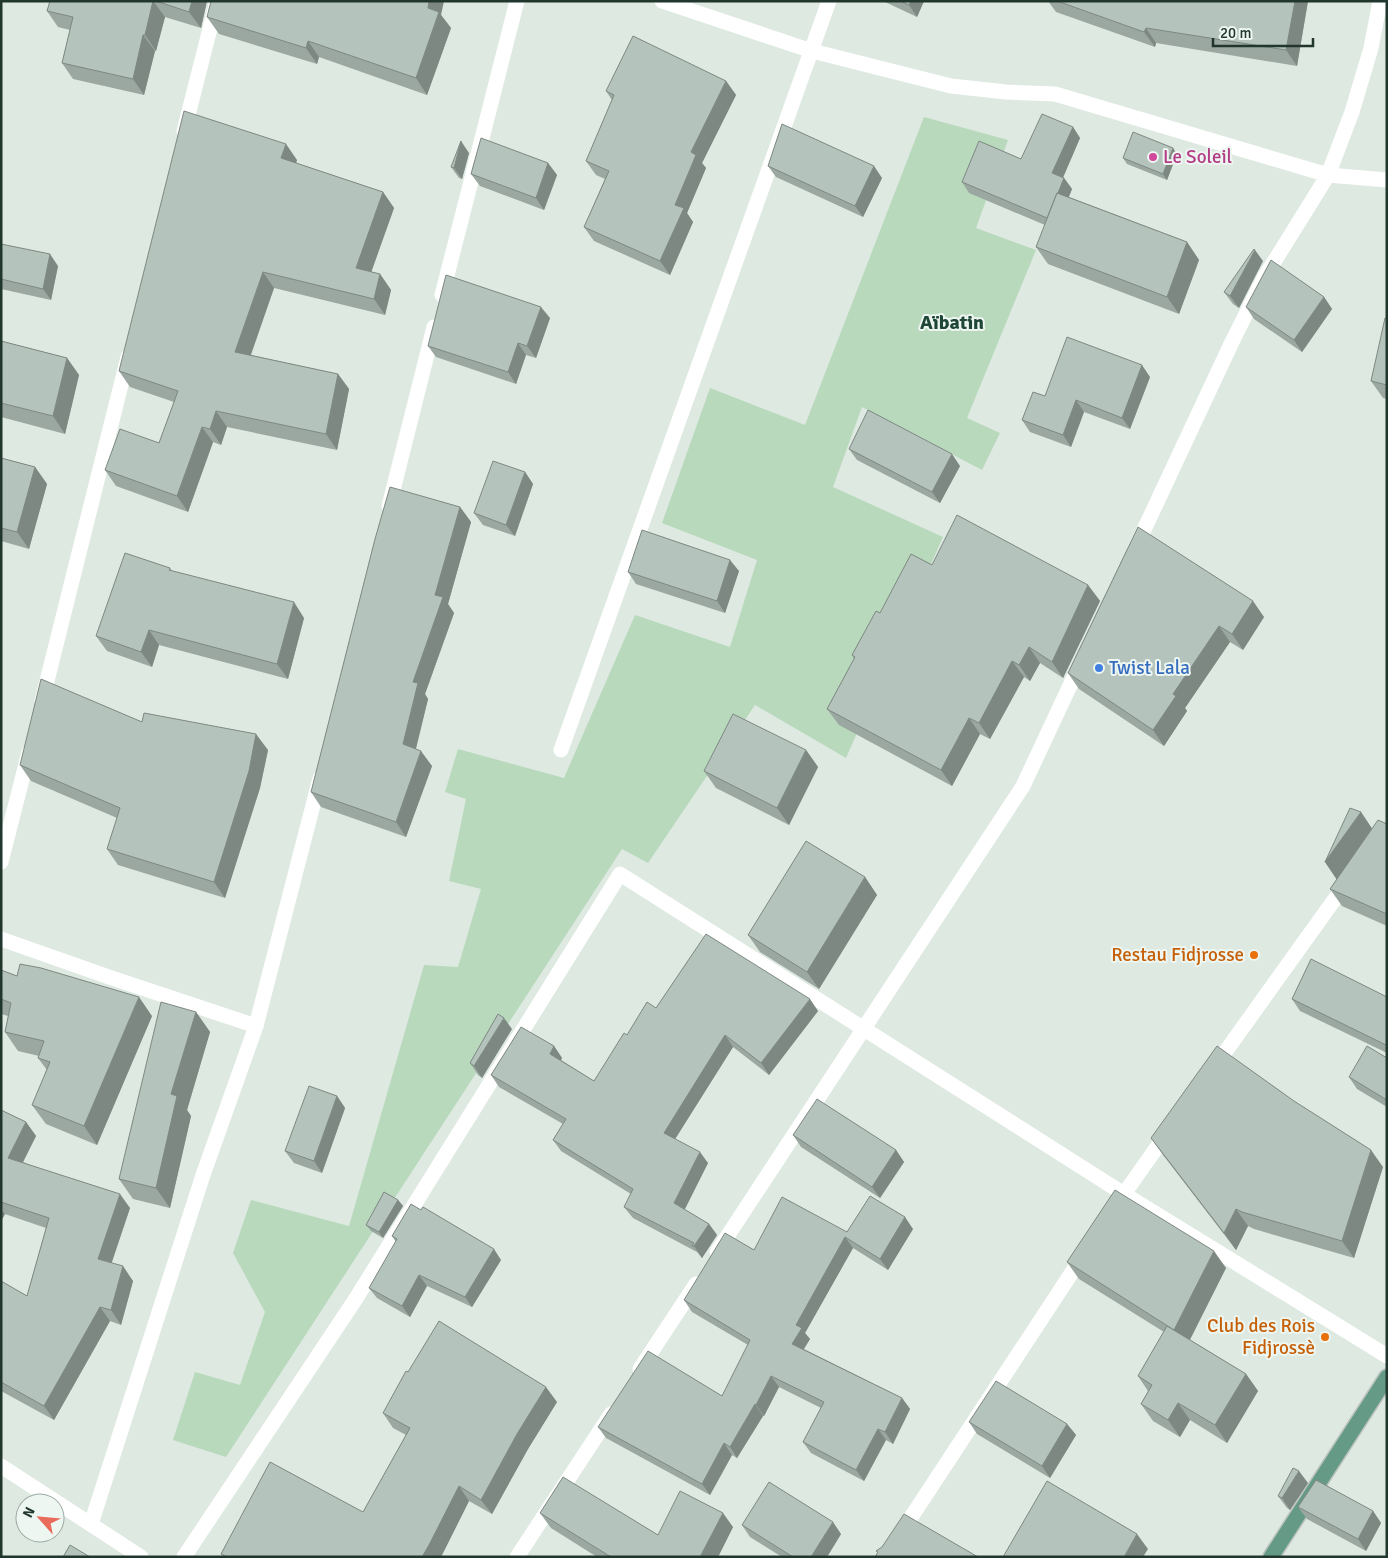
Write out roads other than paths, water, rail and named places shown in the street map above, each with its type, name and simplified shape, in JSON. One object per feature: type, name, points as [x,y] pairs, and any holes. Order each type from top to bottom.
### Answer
[{"type":"main road","points":[[1271,1557],[1387,1377]]},
{"type":"street","points":[[180,146],[217,1]]},
{"type":"street","points":[[384,523],[517,1]]},
{"type":"street","points":[[662,1],[812,51],[950,86],[1006,92],[1054,94],[1328,175],[1387,180]]},
{"type":"street","points":[[561,750],[829,1]]},
{"type":"street","points":[[1129,561],[1264,278],[1328,175],[1352,112],[1372,48],[1380,1]]},
{"type":"street","points":[[38,717],[132,340]]},
{"type":"street","points":[[630,1385],[1023,786],[1087,651]]},
{"type":"street","points":[[1,862],[33,736]]},
{"type":"street","points":[[91,1524],[200,1185],[256,1026],[323,765]]},
{"type":"street","points":[[184,1557],[355,1300],[620,874],[1124,1194],[1387,1356]]},
{"type":"street","points":[[1204,1082],[1352,874]]},
{"type":"street","points":[[1,939],[256,1026]]},
{"type":"street","points":[[1113,1211],[1175,1122]]},
{"type":"street","points":[[885,1557],[1091,1244]]},
{"type":"street","points":[[517,1557],[619,1402]]},
{"type":"street","points":[[1,1466],[141,1557]]},
{"type":"place","name":"Le Soleil","points":[[1153,157]]},
{"type":"place","name":"Twist Lala","points":[[1099,668]]},
{"type":"place","name":"Restau Fidjrosse","points":[[1254,955]]},
{"type":"place","name":"Club des Rois Fidjrossè","points":[[1325,1337]]},
{"type":"district","name":"Aïbatin","points":[[952,322]]}]
